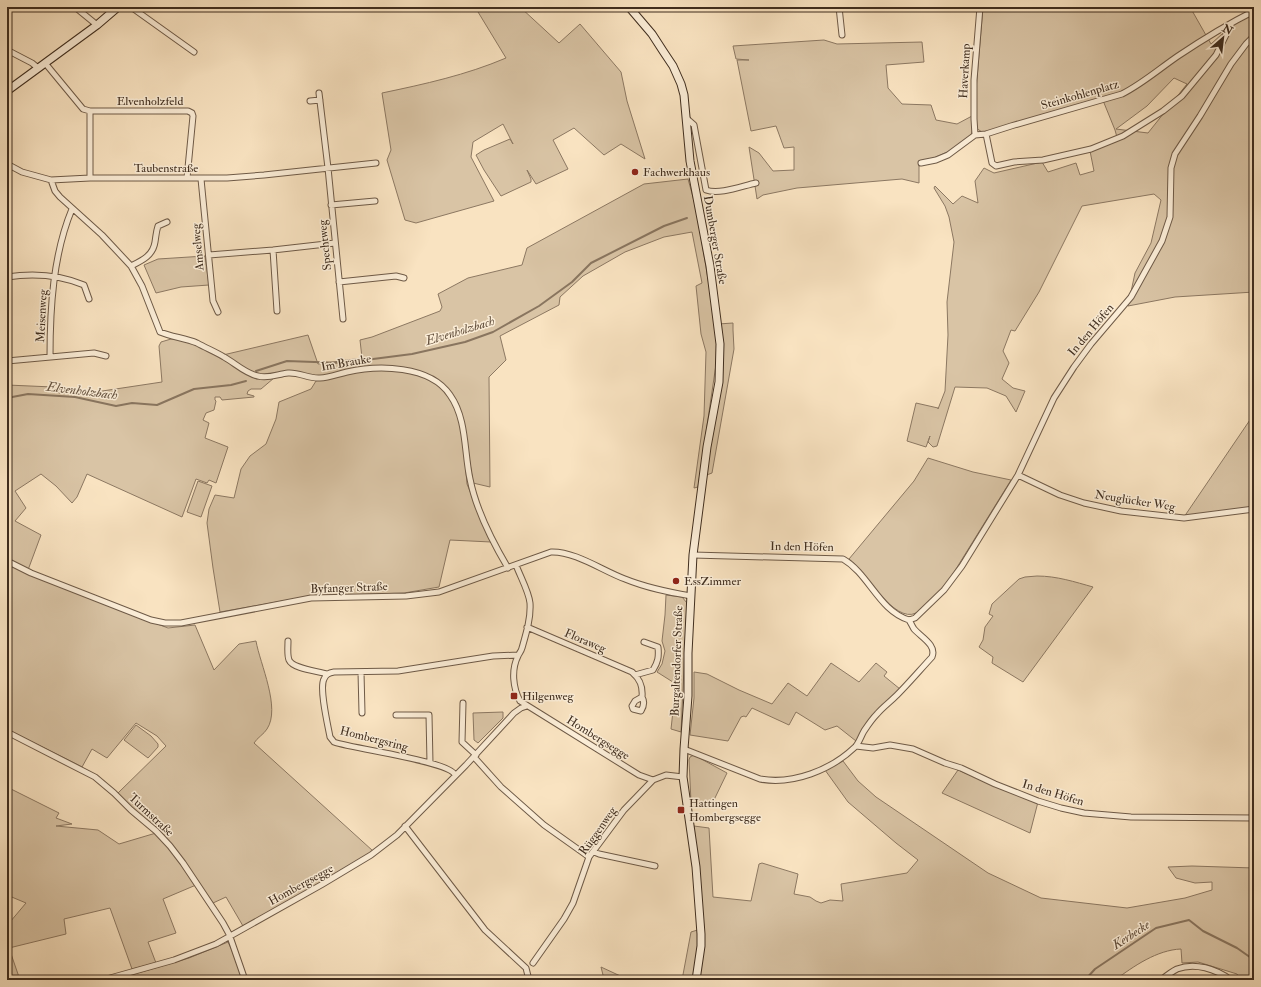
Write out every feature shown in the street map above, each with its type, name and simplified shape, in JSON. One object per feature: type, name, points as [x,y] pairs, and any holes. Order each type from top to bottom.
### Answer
[{"type":"main road","points":[[7,91],[97,25],[118,7]]},
{"type":"main road","name":"Dumberger Straße","points":[[629,7],[652,34],[673,66],[681,84],[684,95],[690,161],[707,251],[717,318]]},
{"type":"main road","name":"Burgaltendorfer Straße","points":[[696,980],[701,946],[701,918],[696,867],[683,776],[688,696],[693,555],[707,447],[719,376],[720,344],[717,318]]},
{"type":"street","points":[[75,7],[97,25]]},
{"type":"street","points":[[131,7],[194,52]]},
{"type":"street","points":[[839,7],[842,35]]},
{"type":"street","name":"Haverkamp","points":[[975,135],[974,80],[980,7]]},
{"type":"street","name":"Steinkohlenplatz","points":[[975,135],[986,134],[1122,94],[1139,85],[1177,56],[1254,10]]},
{"type":"street","points":[[986,134],[992,163],[996,166],[1014,162],[1043,160],[1091,149],[1123,136],[1163,111],[1182,96],[1216,55],[1232,22]]},
{"type":"street","name":"In den Höfen","points":[[909,620],[915,618],[923,611],[953,579],[1018,475],[1054,398],[1074,367],[1131,297],[1149,267],[1162,241],[1170,217],[1171,168],[1175,154],[1231,64],[1254,36]]},
{"type":"street","points":[[7,50],[38,68]]},
{"type":"street","name":"Elvenholzfeld","points":[[45,63],[83,109],[90,111],[192,112],[193,116],[187,178]]},
{"type":"street","points":[[319,92],[328,168]]},
{"type":"street","points":[[310,101],[320,100]]},
{"type":"street","points":[[90,111],[90,178]]},
{"type":"street","name":"Dumberger Straße","points":[[686,118],[694,125],[706,190],[711,192],[720,191],[756,182]]},
{"type":"street","points":[[921,164],[948,155],[975,135]]},
{"type":"street","name":"Taubenstraße","points":[[7,164],[22,172],[51,180],[90,178],[201,179],[264,176],[376,163]]},
{"type":"street","name":"Spechtweg","points":[[328,168],[343,319]]},
{"type":"street","name":"Amselweg","points":[[201,179],[213,301],[218,312]]},
{"type":"street","name":"Im Brauke","points":[[51,180],[55,191],[72,209],[102,235],[131,266],[142,286],[160,332],[195,342],[224,356],[252,374],[266,377],[293,373],[319,379],[347,371],[379,367],[403,369],[428,377],[445,387],[456,403],[459,413],[472,489],[492,540],[508,568]]},
{"type":"street","name":"Spechtweg","points":[[331,205],[375,201]]},
{"type":"street","name":"Meisenweg","points":[[50,357],[51,315],[55,277],[64,230],[72,209]]},
{"type":"street","points":[[131,266],[148,257],[155,244],[155,234],[158,226],[167,222]]},
{"type":"street","points":[[209,254],[272,250],[335,242]]},
{"type":"street","points":[[272,250],[277,311]]},
{"type":"street","name":"Meisenweg","points":[[7,277],[28,275],[72,280],[84,285],[89,299]]},
{"type":"street","name":"Spechtweg","points":[[339,282],[396,276],[404,278]]},
{"type":"street","name":"Meisenweg","points":[[7,361],[94,353],[106,356]]},
{"type":"street","name":"Neuglücker Weg","points":[[1018,475],[1060,495],[1084,503],[1128,512],[1184,518],[1254,509]]},
{"type":"street","name":"Byfanger Straße","points":[[7,561],[31,573],[151,620],[165,623],[181,623],[312,598],[406,596],[439,592],[551,552],[570,554],[611,574],[642,585],[666,592],[691,596]]},
{"type":"street","name":"In den Höfen","points":[[684,749],[760,779],[775,782],[788,780],[822,769],[842,757],[856,746],[864,730],[877,714],[932,657],[933,653],[933,648],[913,628],[909,620],[898,615],[886,605],[855,567],[843,559],[693,555]]},
{"type":"street","points":[[516,565],[530,601],[530,612],[522,651],[518,655],[514,688],[520,701],[527,706]]},
{"type":"street","name":"Floraweg","points":[[527,627],[632,672],[635,675]]},
{"type":"street","points":[[288,641],[288,658],[291,662],[299,667],[327,674],[334,672],[398,671],[493,656],[518,655]]},
{"type":"street","points":[[635,675],[653,670],[658,662],[658,647],[644,642]]},
{"type":"street","name":"Hombergsring","points":[[362,672],[362,713]]},
{"type":"street","name":"Hombergsring","points":[[327,674],[323,682],[322,689],[332,740],[430,763],[451,769],[456,775]]},
{"type":"street","points":[[635,675],[639,678],[643,689],[642,697]]},
{"type":"street","points":[[463,703],[462,742],[501,787],[544,825],[589,857]]},
{"type":"street","name":"Hombergsegge","points":[[103,980],[181,958],[202,950],[230,937],[353,867],[389,842],[475,756],[514,713],[521,708],[527,706],[544,715],[638,774],[653,780]]},
{"type":"street","points":[[396,715],[429,715],[430,763]]},
{"type":"street","name":"Turmstraße","points":[[7,732],[95,777],[156,831],[183,863],[223,923],[230,937],[245,980]]},
{"type":"street","name":"In den Höfen","points":[[856,746],[873,748],[890,745],[913,749],[1038,801],[1084,813],[1131,817],[1254,818]]},
{"type":"street","points":[[653,780],[666,775],[683,776]]},
{"type":"street","name":"Rüggenweg","points":[[533,963],[571,907],[589,857],[616,820],[653,780]]},
{"type":"street","points":[[405,826],[485,930],[495,941],[525,966],[527,978]]},
{"type":"street","points":[[594,852],[606,856],[655,866]]},
{"type":"street","points":[[1162,980],[1175,970],[1187,966],[1196,966],[1219,972],[1231,980]]},
{"type":"shaded area","points":[[475,7],[520,7],[559,43],[580,24],[621,72],[627,101],[645,159],[621,144],[604,155],[574,128],[553,140],[568,169],[536,184],[527,170],[531,182],[501,196],[476,155],[510,139],[513,144],[503,124],[473,142],[471,157],[494,201],[416,223],[405,220],[387,160],[391,150],[382,93],[461,74],[506,58]]},
{"type":"shaded area","points":[[983,7],[1027,7],[1034,10],[1058,9],[1059,7],[1190,7],[1211,44],[1246,12],[1249,7],[1254,7],[1254,292],[1175,297],[1128,306],[1135,273],[1151,243],[1161,200],[1154,194],[1082,206],[1039,292],[1015,331],[1011,330],[1003,351],[1009,363],[1002,379],[1013,388],[1025,391],[1016,412],[1006,396],[987,388],[955,387],[937,446],[933,447],[928,442],[930,436],[926,447],[907,441],[916,403],[938,409],[945,391],[948,335],[947,302],[954,242],[949,217],[945,206],[934,188],[935,186],[953,204],[962,196],[978,203],[975,181],[984,168],[994,173],[1042,162],[1048,172],[1076,163],[1080,175],[1094,171],[1090,151],[1118,141],[1102,98],[982,132],[976,128],[976,90]],"holes":[[[1174,78],[1187,84],[1148,133],[1116,129],[1147,106]]]},
{"type":"shaded area","points":[[824,40],[837,44],[922,42],[924,62],[886,65],[888,88],[902,104],[931,105],[936,120],[957,124],[972,116],[972,132],[969,137],[957,147],[919,163],[919,183],[902,179],[797,188],[763,195],[757,199],[749,147],[759,153],[773,171],[794,170],[794,147],[784,148],[776,126],[751,131],[737,60],[749,60],[736,59],[733,46]]},
{"type":"shaded area","points":[[688,179],[696,208],[719,344],[698,487],[694,488],[704,416],[706,352],[701,334],[696,286],[702,283],[692,232],[664,237],[625,252],[583,276],[560,297],[559,305],[500,336],[506,360],[489,377],[490,487],[473,483],[464,423],[458,403],[445,385],[428,376],[379,366],[314,377],[288,371],[265,375],[253,373],[223,355],[308,335],[318,364],[362,358],[360,340],[372,337],[440,311],[442,307],[438,294],[468,278],[522,265],[527,248],[644,184]]},
{"type":"shaded area","points":[[205,256],[209,285],[181,287],[156,293],[144,265],[158,259]]},
{"type":"shaded area","points":[[733,323],[734,349],[712,473],[704,476],[719,382],[718,324]]},
{"type":"shaded area","points":[[171,339],[180,339],[195,343],[224,358],[256,379],[274,378],[261,389],[251,389],[248,391],[247,394],[254,397],[222,400],[220,397],[215,397],[216,401],[214,410],[206,413],[203,420],[209,423],[205,438],[228,447],[216,483],[209,480],[207,483],[196,479],[182,517],[87,474],[77,497],[72,503],[56,486],[41,474],[15,491],[26,508],[15,521],[41,535],[28,570],[7,560],[7,385],[53,387],[59,393],[89,393],[162,382],[159,346],[161,342]]},
{"type":"shaded area","points":[[380,369],[403,370],[428,378],[443,387],[454,404],[462,425],[467,484],[491,542],[450,540],[439,587],[404,593],[311,596],[220,612],[207,523],[209,509],[215,495],[234,498],[241,469],[250,456],[266,444],[276,419],[279,402],[311,389],[316,381],[347,373]]},
{"type":"shaded area","points":[[1254,414],[1254,471],[1250,481],[1254,484],[1254,508],[1184,517]]},
{"type":"shaded area","points":[[928,458],[973,472],[1011,480],[951,577],[925,607],[916,613],[907,614],[898,611],[889,604],[856,565],[849,559],[914,481]]},
{"type":"shaded area","points":[[198,481],[212,486],[201,517],[187,512]]},
{"type":"shaded area","points":[[7,563],[168,628],[195,625],[214,670],[239,644],[256,641],[271,698],[272,710],[271,720],[267,729],[254,743],[373,851],[301,894],[243,926],[226,897],[213,903],[160,830],[133,809],[118,793],[166,746],[157,736],[136,723],[107,758],[92,749],[82,767],[7,729]]},
{"type":"shaded area","points":[[1037,576],[1059,578],[1093,587],[1023,682],[992,663],[993,657],[979,647],[983,640],[985,627],[993,616],[989,614],[992,604],[1019,579]]},
{"type":"shaded area","points":[[666,595],[682,597],[687,603],[681,732],[671,729],[676,684],[657,672],[662,664],[665,651],[662,641]]},
{"type":"shaded area","points":[[831,663],[859,682],[876,663],[887,672],[884,676],[900,689],[876,712],[856,741],[837,726],[825,730],[796,712],[789,725],[752,708],[746,717],[741,717],[728,741],[690,735],[694,698],[694,672],[707,674],[772,704],[788,683],[807,696]]},
{"type":"shaded area","points":[[503,712],[503,718],[478,743],[474,740],[473,713]]},
{"type":"shaded area","points":[[136,725],[151,736],[158,744],[158,747],[148,758],[124,740]]},
{"type":"shaded area","points":[[694,755],[727,773],[713,802],[708,804],[691,802],[689,760],[690,757]]},
{"type":"shaded area","points":[[843,761],[858,781],[876,797],[988,873],[1041,898],[1127,908],[1185,898],[1212,890],[1212,882],[1195,883],[1176,878],[1168,867],[1192,866],[1254,868],[1254,980],[1241,980],[1237,974],[1198,962],[1182,963],[1181,949],[1163,952],[1138,964],[1115,980],[682,980],[691,932],[704,928],[694,826],[709,828],[713,897],[751,901],[759,864],[762,863],[798,874],[794,894],[810,897],[821,903],[830,900],[843,901],[841,884],[907,873],[918,860],[848,802],[825,770]]},
{"type":"shaded area","points":[[958,770],[1038,802],[1030,833],[942,793]]},
{"type":"shaded area","points":[[7,787],[59,813],[56,818],[72,824],[56,826],[98,830],[119,844],[156,833],[168,847],[196,885],[163,899],[176,933],[148,942],[156,963],[132,969],[110,908],[64,919],[66,934],[9,948],[20,980],[7,980],[7,922],[10,922],[26,903],[7,895],[9,887],[7,885]]},
{"type":"shaded area","points":[[228,942],[243,980],[114,980],[189,958]]},
{"type":"shaded area","points":[[601,967],[629,980],[583,980],[604,979]]},
{"type":"waterway","name":"Elvenholzbach","points":[[256,371],[287,361],[342,363],[412,354],[465,342],[493,332],[539,306],[572,282],[591,263],[664,226],[687,218]]},
{"type":"waterway","name":"Elvenholzbach","points":[[7,398],[28,394],[75,397],[116,406],[132,403],[157,405],[194,389],[231,385],[246,381]]},
{"type":"waterway","name":"Kerbecke","points":[[1085,980],[1095,969],[1156,928],[1189,920],[1203,931],[1237,948],[1254,960]]},
{"type":"place","name":"Fachwerkhaus","points":[[635,172]]},
{"type":"place","name":"EssZimmer","points":[[676,581]]},
{"type":"place","name":"Hilgenweg","points":[[514,696]]},
{"type":"place","name":"Hattingen Hombergsegge","points":[[681,810]]}]
